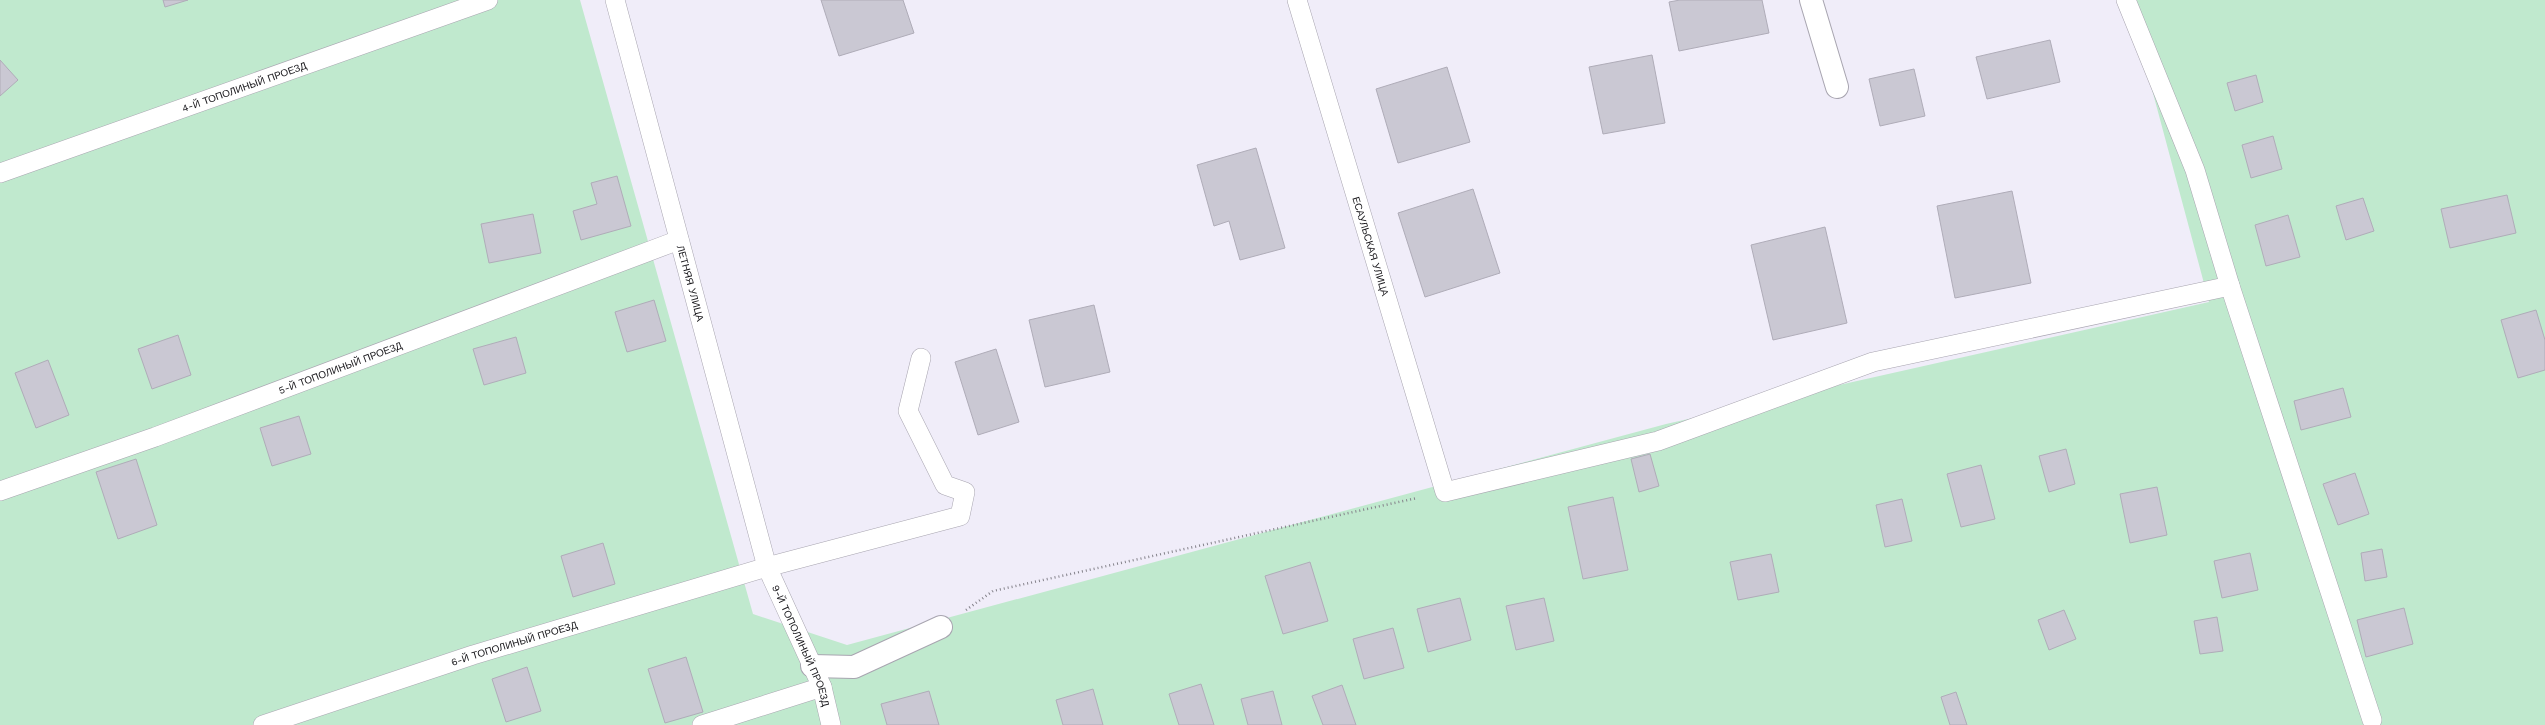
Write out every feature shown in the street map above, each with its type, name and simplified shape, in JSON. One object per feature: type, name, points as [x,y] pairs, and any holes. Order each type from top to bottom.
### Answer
[{"type":"street","points":[[1811,0],[1837,87]]},
{"type":"street","points":[[812,666],[854,667],[941,627]]},
{"type":"lane","name":"4-Й ТОПОЛИНЫЙ ПРОЕЗД","points":[[0,173],[488,0]]},
{"type":"lane","name":"ЛЕТНЯЯ УЛИЦА","points":[[615,0],[767,567]]},
{"type":"lane","name":"ЕСАУЛЬСКАЯ УЛИЦА","points":[[1296,0],[1445,492]]},
{"type":"lane","points":[[2126,0],[2195,170],[2230,286],[2372,720]]},
{"type":"lane","name":"5-Й ТОПОЛИНЫЙ ПРОЕЗД","points":[[0,491],[162,434],[679,240]]},
{"type":"lane","points":[[1445,492],[1658,441],[1873,362],[2230,286]]},
{"type":"lane","name":"6-Й ТОПОЛИНЫЙ ПРОЕЗД","points":[[263,725],[472,655],[767,567],[960,516],[965,492],[944,485],[908,411],[921,358]]},
{"type":"lane","name":"9-Й ТОПОЛИНЫЙ ПРОЕЗД","points":[[767,567],[822,687],[831,725]]},
{"type":"lane","points":[[702,725],[822,687]]},
{"type":"path","points":[[941,627],[993,591],[1445,492]]},
{"type":"green space","points":[[0,0],[580,0],[753,614],[847,645],[1666,424],[2209,302],[2128,0],[2545,0],[2545,725],[0,725]]},
{"type":"building","points":[[163,0],[188,0],[165,7]]},
{"type":"building","points":[[821,0],[903,0],[914,33],[839,56]]},
{"type":"building","points":[[1680,0],[1762,0],[1769,33],[1679,51],[1669,2]]},
{"type":"building","points":[[2050,40],[2060,82],[1987,99],[1976,57]]},
{"type":"building","points":[[1652,55],[1665,123],[1603,134],[1589,67]]},
{"type":"building","points":[[0,60],[18,80],[0,96]]},
{"type":"building","points":[[1447,67],[1470,142],[1398,163],[1376,89]]},
{"type":"building","points":[[1914,69],[1925,116],[1880,126],[1869,79]]},
{"type":"building","points":[[2256,75],[2263,102],[2235,111],[2227,83]]},
{"type":"building","points":[[2273,136],[2282,169],[2251,178],[2242,145]]},
{"type":"building","points":[[1256,148],[1285,248],[1240,260],[1229,221],[1214,226],[1197,165]]},
{"type":"building","points":[[617,176],[631,226],[581,240],[573,211],[597,204],[591,183]]},
{"type":"building","points":[[1473,189],[1500,273],[1425,297],[1398,213]]},
{"type":"building","points":[[2012,191],[2031,283],[1955,298],[1937,206]]},
{"type":"building","points":[[2507,195],[2516,233],[2450,248],[2441,209]]},
{"type":"building","points":[[2363,198],[2374,231],[2346,240],[2336,206]]},
{"type":"building","points":[[533,214],[541,253],[489,263],[481,224]]},
{"type":"building","points":[[2288,215],[2300,257],[2266,266],[2255,225]]},
{"type":"building","points":[[1825,227],[1847,323],[1773,340],[1751,245]]},
{"type":"building","points":[[654,300],[666,341],[627,352],[615,312]]},
{"type":"building","points":[[1094,305],[1110,372],[1045,387],[1029,320]]},
{"type":"building","points":[[2536,310],[2545,340],[2545,370],[2518,378],[2501,320]]},
{"type":"building","points":[[178,335],[191,375],[152,389],[138,349]]},
{"type":"building","points":[[516,337],[526,373],[484,385],[473,349]]},
{"type":"building","points":[[996,349],[1019,422],[978,435],[955,362]]},
{"type":"building","points":[[48,360],[69,415],[36,428],[15,373]]},
{"type":"building","points":[[2343,388],[2351,417],[2301,430],[2294,401]]},
{"type":"building","points":[[299,416],[311,454],[272,466],[260,428]]},
{"type":"building","points":[[2066,449],[2075,484],[2049,492],[2039,456]]},
{"type":"building","points":[[1650,454],[1659,486],[1639,492],[1631,459]]},
{"type":"building","points":[[136,459],[157,525],[118,539],[96,472]]},
{"type":"building","points":[[1981,465],[1995,519],[1961,527],[1947,474]]},
{"type":"building","points":[[2355,473],[2369,514],[2338,525],[2323,484]]},
{"type":"building","points":[[2157,487],[2167,535],[2130,543],[2120,494]]},
{"type":"building","points":[[1613,497],[1628,570],[1583,579],[1568,507]]},
{"type":"building","points":[[1902,499],[1912,541],[1885,547],[1876,505]]},
{"type":"building","points":[[603,543],[615,584],[573,597],[561,556]]},
{"type":"building","points":[[2382,549],[2387,577],[2365,581],[2361,553]]},
{"type":"building","points":[[2250,553],[2258,590],[2222,598],[2214,561]]},
{"type":"building","points":[[1771,554],[1779,592],[1738,600],[1730,562]]},
{"type":"building","points":[[1310,562],[1328,621],[1283,634],[1265,576]]},
{"type":"building","points":[[1460,598],[1471,640],[1428,652],[1417,609]]},
{"type":"building","points":[[1544,598],[1554,641],[1516,650],[1506,606]]},
{"type":"building","points":[[2404,608],[2413,644],[2366,657],[2357,620]]},
{"type":"building","points":[[2064,610],[2076,639],[2049,650],[2038,620]]},
{"type":"building","points":[[2217,617],[2223,651],[2200,654],[2194,621]]},
{"type":"building","points":[[1393,628],[1404,668],[1364,679],[1353,639]]},
{"type":"building","points":[[686,657],[703,712],[665,723],[648,669]]},
{"type":"building","points":[[527,667],[541,711],[506,722],[492,679]]},
{"type":"building","points":[[1201,684],[1214,725],[1179,725],[1169,694]]},
{"type":"building","points":[[1342,685],[1356,725],[1323,725],[1312,696]]},
{"type":"building","points":[[1093,689],[1103,725],[1063,725],[1056,700]]},
{"type":"building","points":[[929,691],[939,725],[887,725],[881,704]]},
{"type":"building","points":[[1273,691],[1282,725],[1248,725],[1241,699]]},
{"type":"building","points":[[1956,692],[1967,725],[1950,725],[1941,697]]}]
